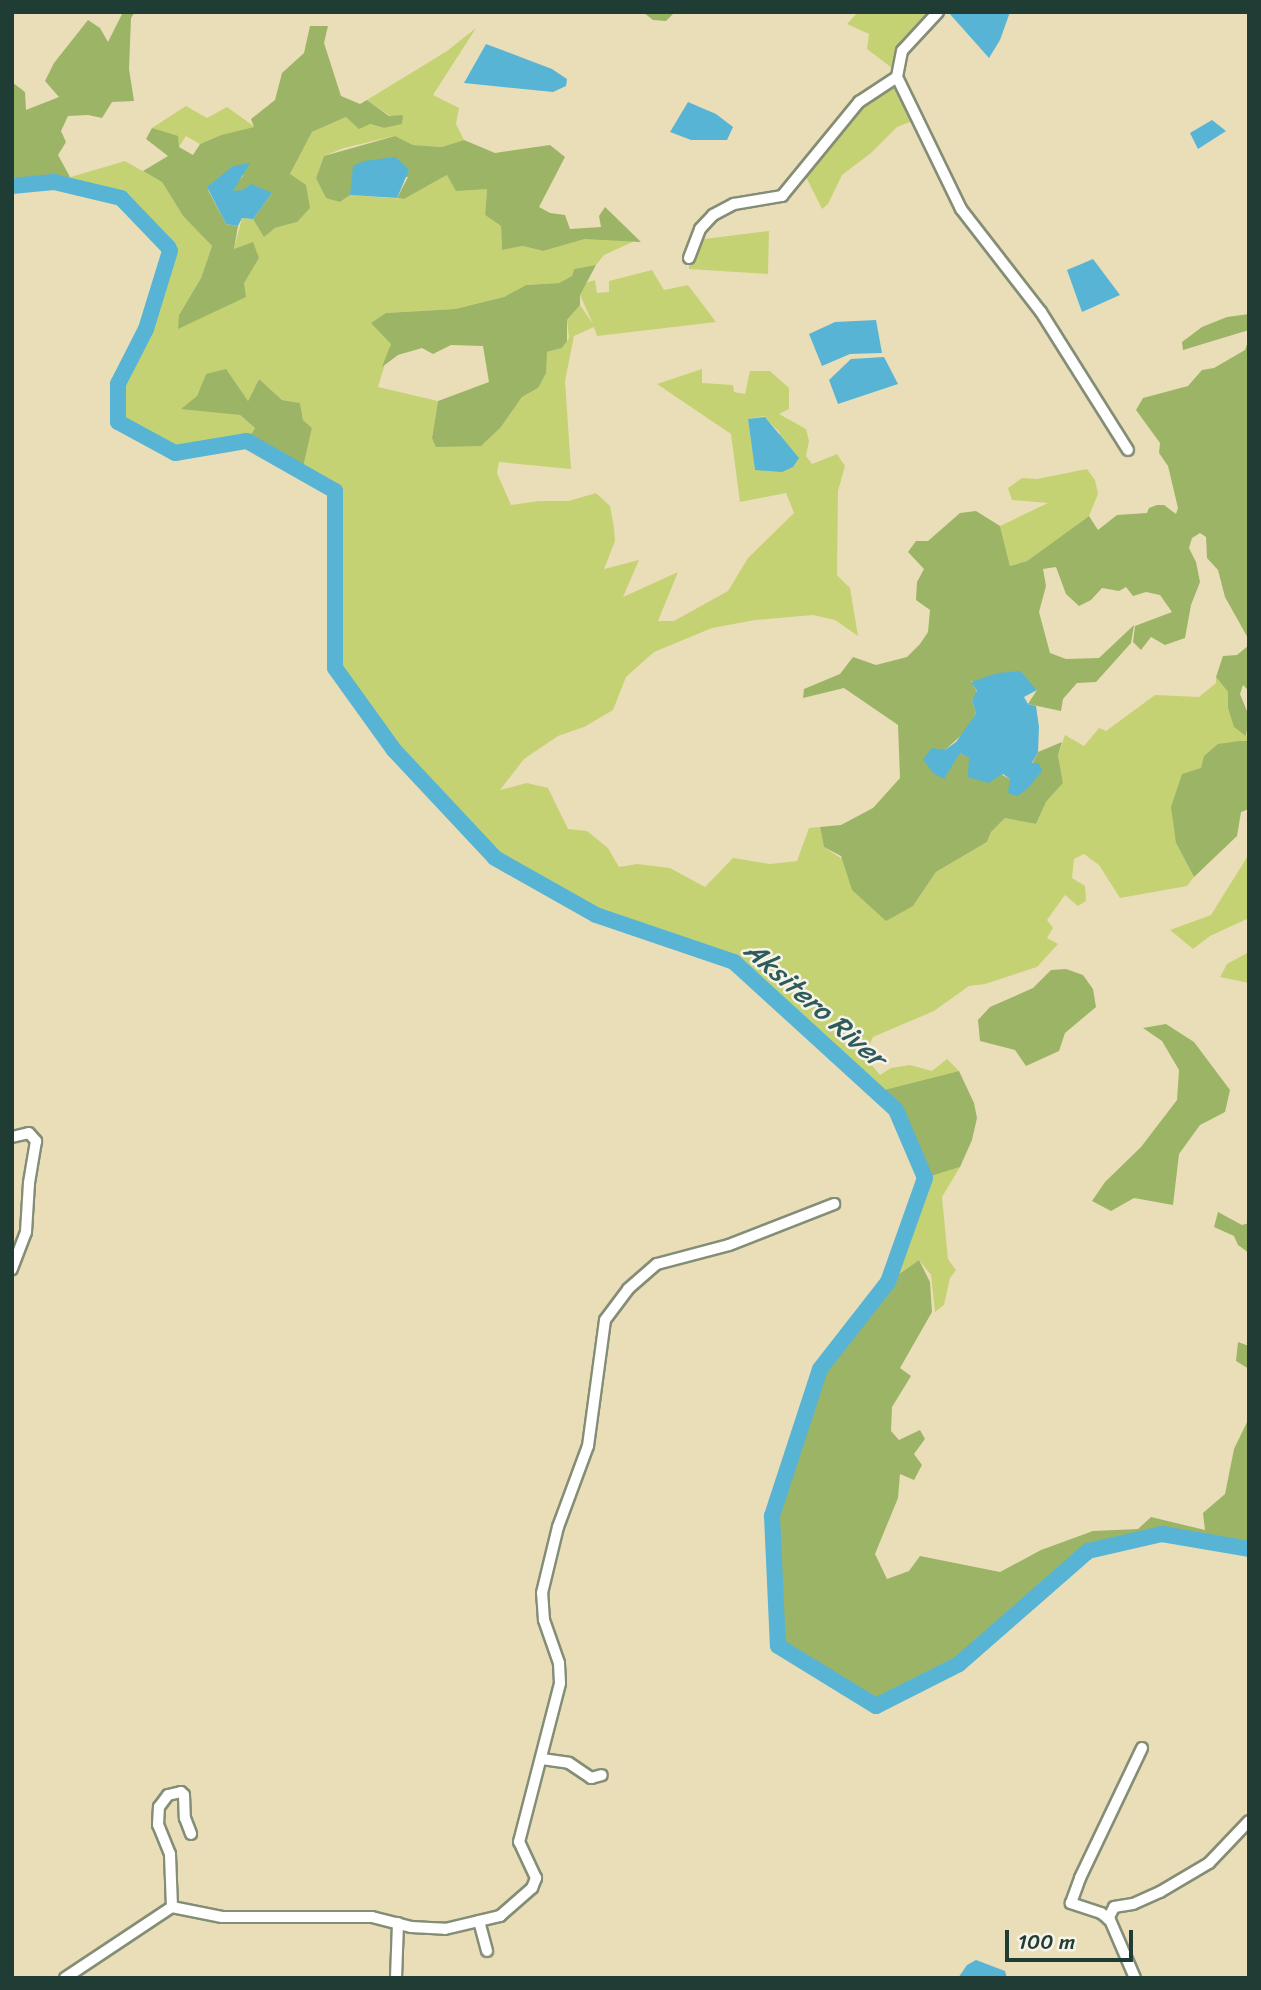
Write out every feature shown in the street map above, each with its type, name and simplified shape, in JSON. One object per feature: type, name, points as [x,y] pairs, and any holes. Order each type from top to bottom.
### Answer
[{"type":"street","points":[[939,12],[902,51],[897,78],[961,209],[1041,312],[1128,450]]},
{"type":"street","points":[[688,258],[700,229],[713,215],[734,204],[782,196],[859,102],[897,78]]},
{"type":"street","points":[[12,1137],[29,1133],[36,1141],[29,1183],[26,1232],[12,1269]]},
{"type":"street","points":[[65,1978],[172,1908],[222,1917],[372,1917],[444,1929],[500,1916],[512,1909],[535,1883],[533,1870],[519,1842],[557,1698],[559,1671],[544,1620],[542,1593],[558,1527],[588,1446],[603,1326],[610,1311],[636,1281],[657,1264],[730,1245],[834,1203]]},
{"type":"street","points":[[1135,1978],[1108,1919],[1101,1913],[1074,1905],[1072,1899],[1142,1748]]},
{"type":"street","points":[[542,1759],[569,1763],[591,1778],[602,1776]]},
{"type":"street","points":[[172,1908],[170,1854],[158,1825],[159,1807],[167,1795],[181,1792],[184,1795],[185,1818],[191,1834]]},
{"type":"street","points":[[1108,1919],[1114,1907],[1133,1904],[1160,1892],[1209,1863],[1249,1821]]},
{"type":"street","points":[[479,1921],[487,1951]]},
{"type":"street","points":[[396,1978],[398,1923]]},
{"type":"green space","points":[[123,12],[135,12],[131,18],[129,69],[134,101],[112,102],[102,118],[88,115],[68,116],[61,131],[66,142],[58,155],[70,177],[54,182],[12,185],[12,82],[25,92],[26,110],[59,97],[45,81],[54,63],[88,20],[100,28],[108,42]]},
{"type":"green space","points":[[643,12],[675,12],[666,21],[653,20]]},
{"type":"green space","points":[[858,12],[938,12],[902,51],[896,71],[867,49],[869,34],[847,24]]},
{"type":"green space","points":[[310,26],[328,26],[324,43],[341,96],[360,104],[367,100],[389,116],[403,115],[402,124],[384,128],[370,124],[359,129],[346,117],[312,132],[290,174],[306,185],[310,208],[297,222],[275,228],[264,237],[253,219],[272,193],[232,192],[244,175],[208,190],[226,224],[238,226],[234,249],[253,242],[259,258],[244,283],[246,297],[178,329],[179,315],[201,278],[212,246],[183,216],[162,182],[143,171],[168,156],[146,139],[152,128],[178,136],[179,147],[193,155],[200,144],[221,135],[254,127],[251,119],[275,100],[282,73],[304,53]]},
{"type":"green space","points":[[476,28],[433,95],[459,108],[456,124],[464,140],[443,147],[413,145],[394,136],[344,148],[324,156],[316,178],[340,202],[350,195],[404,199],[447,175],[487,189],[485,215],[501,226],[502,250],[523,246],[543,251],[585,239],[639,239],[604,255],[596,265],[574,269],[572,276],[559,283],[526,285],[504,297],[455,309],[386,313],[391,344],[378,387],[438,401],[432,438],[501,427],[522,397],[538,388],[544,353],[562,348],[569,338],[567,320],[580,305],[593,324],[580,295],[585,283],[595,280],[597,293],[609,292],[609,281],[652,270],[664,290],[688,285],[716,322],[597,336],[594,327],[574,336],[565,381],[571,469],[499,462],[497,473],[511,505],[569,501],[596,493],[610,506],[614,528],[615,541],[604,569],[639,560],[623,597],[678,572],[658,621],[674,621],[728,591],[748,558],[794,513],[786,493],[740,502],[731,434],[657,384],[702,369],[702,383],[733,385],[734,392],[745,394],[750,371],[770,371],[789,388],[789,409],[779,414],[806,429],[809,441],[806,456],[812,464],[837,454],[845,466],[838,491],[837,575],[850,588],[858,636],[835,620],[813,615],[755,620],[712,628],[654,652],[626,677],[613,710],[584,727],[558,736],[524,759],[500,790],[527,783],[548,788],[568,829],[587,831],[608,848],[619,867],[637,864],[670,868],[705,887],[733,858],[770,864],[797,861],[809,828],[820,827],[824,847],[913,906],[936,872],[987,842],[991,832],[1005,818],[1036,824],[1046,802],[1063,783],[1058,755],[1065,735],[1084,746],[1099,728],[1106,731],[1155,695],[1199,697],[1216,683],[1216,677],[1228,692],[1228,708],[1246,736],[1249,734],[1249,741],[1240,741],[1202,768],[1176,843],[1194,877],[1187,886],[1120,898],[1099,865],[1084,854],[1074,859],[1072,878],[1085,886],[1086,901],[1078,906],[1065,895],[1047,920],[1053,928],[1047,938],[1058,944],[1037,967],[985,984],[969,986],[934,1011],[873,1037],[865,1057],[880,1075],[891,1068],[910,1065],[932,1071],[947,1059],[959,1071],[876,1092],[734,962],[596,915],[495,858],[394,750],[335,668],[339,492],[302,472],[312,428],[303,420],[300,403],[282,400],[259,379],[248,401],[238,388],[206,374],[197,396],[220,412],[240,415],[255,428],[247,441],[175,453],[118,422],[118,384],[146,329],[168,247],[121,198],[54,182],[125,161],[162,182],[183,216],[212,246],[201,278],[179,315],[234,249],[242,218],[253,219],[264,236],[275,228],[297,222],[290,174],[312,132],[346,117],[383,128],[402,124],[367,100],[447,51]],"holes":[[[764,416],[780,433],[755,469],[748,419]]]},
{"type":"green space","points":[[897,77],[919,124],[910,122],[897,127],[871,153],[842,175],[828,204],[822,209],[803,171],[859,102]]},
{"type":"green space","points":[[186,106],[207,118],[227,107],[255,127],[221,135],[200,144],[186,136],[179,147],[152,128]]},
{"type":"green space","points":[[395,136],[413,145],[442,147],[464,140],[495,153],[550,145],[565,157],[539,207],[550,213],[565,215],[570,229],[601,227],[599,216],[605,207],[641,242],[585,239],[543,251],[523,246],[502,250],[501,226],[485,215],[487,189],[456,191],[447,175],[404,199],[397,198],[408,177],[354,180],[350,195],[340,202],[326,198],[316,178],[324,156]]},
{"type":"green space","points":[[769,231],[768,274],[689,269],[689,258],[696,240]]},
{"type":"green space","points":[[596,265],[580,295],[580,305],[567,320],[567,341],[562,348],[547,352],[546,373],[538,388],[522,397],[501,427],[481,446],[436,447],[432,438],[438,401],[489,382],[483,346],[451,345],[433,354],[422,348],[398,355],[382,367],[391,344],[371,323],[386,313],[455,309],[504,297],[526,285],[559,283],[572,276],[574,269]]},
{"type":"green space","points":[[1249,314],[1249,330],[1183,350],[1182,342],[1202,327],[1227,317]]},
{"type":"green space","points":[[1249,339],[1249,640],[1225,597],[1218,570],[1207,558],[1206,537],[1200,533],[1192,538],[1189,548],[1196,562],[1200,582],[1191,605],[1185,638],[1165,645],[1151,637],[1141,650],[1133,642],[1135,626],[1172,612],[1160,595],[1146,592],[1133,596],[1126,587],[1119,591],[1102,588],[1091,600],[1079,606],[1066,594],[1056,567],[1043,569],[1046,586],[1039,612],[1050,653],[1066,659],[1099,658],[1134,625],[1131,643],[1096,682],[1077,683],[1063,699],[1061,711],[1028,704],[1037,690],[971,681],[977,692],[972,700],[976,714],[967,730],[945,750],[960,753],[1010,779],[1032,764],[1038,752],[1062,742],[1058,755],[1063,783],[1046,802],[1036,824],[1005,818],[991,832],[987,842],[936,872],[913,906],[886,921],[852,890],[841,856],[824,847],[820,827],[841,825],[873,808],[900,778],[898,725],[844,688],[803,698],[804,689],[840,674],[853,657],[876,665],[907,657],[920,644],[928,632],[930,610],[916,600],[917,582],[924,569],[908,552],[916,541],[928,541],[960,513],[976,511],[1000,526],[1010,566],[1027,561],[1089,516],[1098,530],[1117,515],[1147,513],[1149,508],[1157,505],[1164,505],[1176,514],[1178,508],[1168,466],[1159,453],[1160,443],[1136,410],[1143,398],[1188,386],[1202,370],[1214,368],[1245,350]]},
{"type":"green space","points":[[226,369],[248,401],[259,379],[282,400],[300,403],[303,420],[312,428],[302,472],[247,441],[255,428],[240,415],[181,409],[197,396],[206,374]]},
{"type":"green space","points":[[1087,469],[1095,480],[1098,494],[1089,516],[1027,561],[1010,566],[1000,526],[1048,503],[1012,500],[1008,488],[1022,478],[1037,479]]},
{"type":"green space","points":[[1249,645],[1249,691],[1243,685],[1240,694],[1249,716],[1246,736],[1234,727],[1228,708],[1228,692],[1216,677],[1223,656],[1237,655]]},
{"type":"green space","points":[[1249,741],[1249,809],[1241,812],[1237,836],[1194,877],[1176,843],[1171,807],[1182,774],[1201,768],[1204,756],[1218,744]]},
{"type":"green space","points":[[1249,854],[1249,918],[1210,936],[1193,949],[1170,930],[1211,915]]},
{"type":"green space","points":[[1249,952],[1249,983],[1220,977],[1227,964]]},
{"type":"green space","points":[[1066,969],[1083,975],[1093,989],[1096,1007],[1065,1033],[1059,1051],[1026,1066],[1015,1050],[980,1041],[978,1020],[990,1007],[1033,988],[1051,970]]},
{"type":"green space","points":[[1166,1024],[1194,1042],[1230,1090],[1225,1112],[1200,1125],[1179,1154],[1173,1205],[1134,1198],[1111,1211],[1092,1201],[1105,1182],[1141,1147],[1177,1100],[1179,1070],[1162,1041],[1143,1028]]},
{"type":"green space","points":[[959,1071],[974,1103],[977,1118],[972,1140],[960,1167],[925,1178],[896,1110],[876,1092]]},
{"type":"green space","points":[[960,1167],[942,1197],[948,1259],[956,1270],[950,1278],[944,1305],[935,1312],[931,1275],[919,1260],[888,1282],[925,1178]]},
{"type":"green space","points":[[1218,1212],[1242,1225],[1249,1223],[1249,1253],[1238,1245],[1234,1236],[1214,1227]]},
{"type":"green space","points":[[919,1260],[930,1282],[932,1312],[900,1368],[911,1376],[892,1407],[891,1431],[899,1440],[920,1430],[925,1439],[914,1454],[922,1465],[914,1480],[900,1474],[898,1498],[875,1554],[887,1579],[909,1571],[920,1556],[1000,1572],[1041,1550],[1093,1531],[1138,1529],[1151,1517],[1205,1530],[1203,1513],[1225,1494],[1234,1449],[1249,1418],[1249,1549],[1162,1534],[1088,1551],[959,1664],[876,1706],[778,1646],[772,1516],[820,1369],[888,1282]]},
{"type":"green space","points":[[1238,1342],[1249,1346],[1249,1369],[1236,1361]]},
{"type":"water","points":[[1010,12],[1000,40],[989,58],[949,13]]},
{"type":"water","points":[[486,44],[552,69],[567,79],[566,86],[553,92],[464,83]]},
{"type":"water","points":[[688,102],[716,114],[733,127],[727,140],[691,140],[670,132]]},
{"type":"water","points":[[1212,120],[1226,131],[1198,149],[1190,133]]},
{"type":"water","points":[[395,157],[409,170],[397,198],[350,195],[353,166],[364,161]]},
{"type":"water","points":[[250,163],[233,191],[243,190],[251,184],[272,193],[253,219],[242,218],[238,226],[226,224],[207,187],[233,166]]},
{"type":"water","points":[[1093,259],[1120,295],[1082,312],[1067,270]]},
{"type":"water","points":[[876,320],[882,353],[850,354],[822,366],[809,334],[835,322]]},
{"type":"water","points":[[884,357],[898,384],[838,404],[829,380],[851,359]]},
{"type":"water","points":[[765,417],[799,458],[793,467],[782,472],[755,470],[748,419]]},
{"type":"water","points":[[1020,671],[1037,690],[1024,697],[1028,704],[1036,706],[1038,752],[1032,763],[1039,763],[1042,771],[1029,787],[1018,796],[1008,793],[1010,779],[1003,774],[988,783],[968,777],[969,758],[960,753],[944,779],[933,773],[923,759],[932,748],[945,750],[956,742],[976,714],[972,700],[977,691],[971,682],[998,673]]},
{"type":"water","points":[[976,1960],[1005,1971],[1007,1978],[958,1978],[967,1965]]},
{"type":"waterway","name":"Aksitero River","points":[[12,186],[54,182],[121,198],[168,247],[170,251],[146,329],[118,384],[118,422],[175,453],[247,441],[335,491],[335,668],[394,750],[495,858],[596,915],[734,962],[896,1110],[925,1178],[888,1282],[820,1369],[772,1516],[778,1646],[876,1706],[959,1664],[1088,1551],[1162,1534],[1249,1549]]}]
